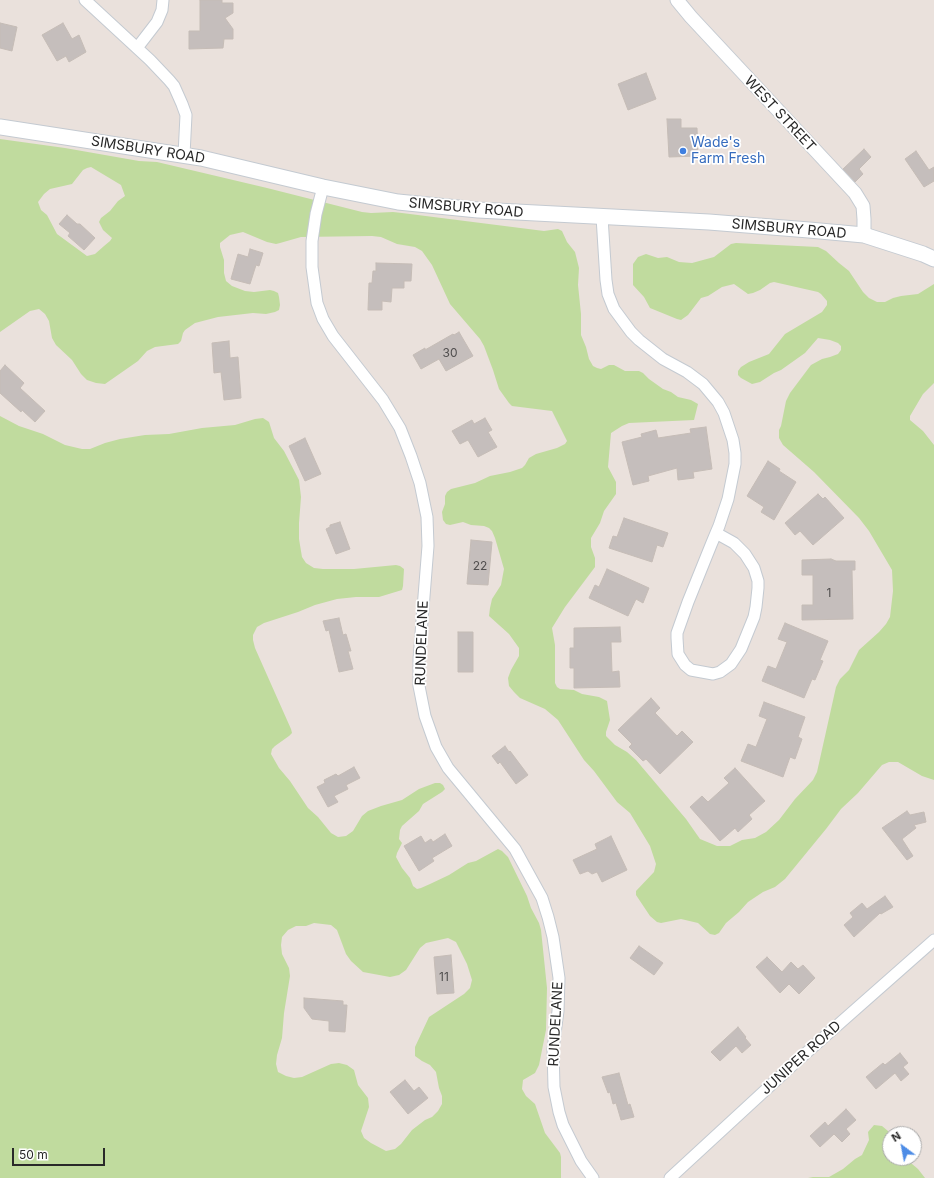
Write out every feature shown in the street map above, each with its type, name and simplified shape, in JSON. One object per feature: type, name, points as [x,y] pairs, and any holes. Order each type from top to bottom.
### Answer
[{"type":"main road","name":"SIMSBURY ROAD","points":[[0,126],[216,161],[323,187],[398,202],[478,210],[709,222],[864,235],[934,259]]},
{"type":"street","points":[[85,0],[137,48],[174,86],[185,111],[186,122],[184,155]]},
{"type":"street","points":[[137,48],[157,22],[162,10],[163,0]]},
{"type":"street","name":"WEST STREET","points":[[677,0],[855,194],[863,206],[864,235]]},
{"type":"street","name":"RUNDELANE","points":[[323,187],[316,214],[312,241],[312,267],[317,303],[323,320],[333,336],[383,400],[400,428],[420,483],[427,517],[428,546],[419,659],[419,686],[425,716],[436,747],[448,768],[515,849],[542,898],[553,937],[557,960],[558,1011],[553,1049],[554,1087],[563,1125],[581,1161],[593,1178]]},
{"type":"street","points":[[602,217],[606,280],[608,294],[614,309],[631,332],[639,340],[663,359],[687,372],[703,384],[718,402],[728,421],[735,446],[735,464],[728,499],[688,602],[676,638],[678,654],[685,665],[691,670],[713,674],[726,669],[736,657],[746,639],[752,622],[758,596],[758,581],[750,560],[734,543],[716,533]]},
{"type":"street","name":"JUNIPER ROAD","points":[[670,1178],[797,1061],[934,940]]},
{"type":"green space","points":[[0,139],[65,148],[139,161],[157,162],[362,212],[393,212],[544,231],[558,229],[562,231],[567,242],[575,252],[579,268],[578,285],[581,314],[581,335],[589,359],[593,366],[601,369],[609,365],[614,365],[625,371],[639,371],[663,389],[678,397],[691,400],[698,404],[694,420],[629,423],[611,433],[608,467],[616,482],[616,494],[604,511],[600,523],[591,538],[591,547],[595,558],[595,567],[565,607],[552,628],[555,645],[555,683],[560,689],[574,690],[582,694],[599,697],[607,701],[610,720],[606,736],[615,745],[627,752],[636,760],[686,819],[700,839],[717,846],[730,846],[742,840],[755,838],[766,832],[779,820],[795,799],[813,780],[817,772],[836,687],[840,679],[849,670],[859,650],[879,632],[890,617],[893,591],[892,570],[869,531],[859,518],[814,472],[783,445],[779,438],[779,430],[786,401],[790,393],[811,365],[822,359],[838,354],[841,350],[841,346],[830,340],[818,338],[805,353],[781,370],[760,382],[752,384],[738,375],[738,371],[741,367],[769,354],[785,334],[822,312],[827,305],[827,301],[818,292],[774,282],[760,290],[748,294],[734,284],[722,287],[708,296],[701,298],[688,315],[681,320],[650,308],[644,297],[633,285],[633,264],[638,257],[646,254],[658,258],[667,257],[679,262],[692,263],[714,257],[731,244],[736,243],[818,247],[826,251],[849,271],[863,292],[869,298],[877,302],[885,302],[901,296],[918,294],[934,284],[934,383],[923,394],[910,416],[910,420],[923,431],[934,445],[934,780],[922,776],[898,762],[889,762],[882,765],[858,793],[841,809],[785,879],[775,887],[763,892],[748,902],[726,923],[719,933],[715,935],[710,934],[698,923],[681,919],[661,923],[657,922],[650,916],[636,895],[636,891],[654,872],[656,864],[650,846],[630,813],[617,802],[584,760],[558,720],[545,709],[520,698],[509,686],[508,678],[519,656],[519,648],[509,634],[489,616],[492,599],[501,585],[504,569],[492,531],[484,526],[471,525],[463,522],[450,525],[446,524],[443,520],[442,512],[445,504],[445,496],[451,489],[475,483],[490,476],[522,468],[529,458],[536,454],[557,448],[565,444],[567,441],[552,411],[512,406],[509,403],[499,389],[484,346],[480,339],[450,304],[432,265],[422,251],[415,247],[397,244],[381,237],[372,236],[301,237],[276,244],[243,232],[230,235],[220,243],[224,260],[224,273],[226,281],[232,286],[245,291],[254,292],[270,290],[278,293],[280,305],[279,310],[266,314],[253,313],[218,317],[195,323],[185,330],[181,341],[178,344],[155,347],[147,351],[138,361],[105,384],[87,380],[81,374],[72,360],[56,345],[52,338],[49,321],[45,314],[39,309],[30,311],[0,332]],"holes":[[[91,167],[121,185],[125,196],[118,201],[110,211],[101,218],[99,222],[103,230],[112,238],[95,254],[87,256],[57,234],[47,215],[41,210],[38,202],[50,189],[72,184],[83,170]]]},
{"type":"green space","points":[[0,416],[19,426],[43,434],[65,445],[82,449],[90,449],[120,439],[235,425],[263,418],[269,422],[274,438],[284,451],[299,480],[301,497],[299,539],[302,557],[306,563],[314,568],[323,569],[354,569],[396,565],[404,569],[402,590],[379,597],[337,599],[315,605],[264,623],[257,627],[253,635],[255,648],[292,733],[272,749],[271,754],[279,768],[290,781],[308,808],[318,817],[331,833],[338,837],[346,836],[353,831],[362,816],[368,811],[402,800],[419,789],[435,783],[440,783],[443,785],[445,789],[423,804],[419,811],[402,826],[400,830],[399,839],[402,843],[396,857],[410,878],[413,886],[417,889],[449,875],[468,863],[476,861],[498,849],[508,857],[539,923],[547,988],[546,1030],[539,1065],[535,1073],[523,1080],[522,1089],[526,1096],[535,1104],[545,1133],[560,1153],[561,1178],[0,1178]],"holes":[[[314,923],[331,925],[337,930],[346,954],[363,972],[390,977],[399,975],[406,970],[420,948],[426,943],[448,938],[456,942],[467,964],[472,980],[470,988],[464,994],[429,1017],[415,1047],[415,1056],[430,1065],[436,1072],[442,1096],[442,1104],[432,1117],[425,1120],[412,1130],[395,1149],[386,1151],[364,1138],[361,1131],[369,1107],[368,1098],[358,1085],[354,1070],[347,1065],[339,1063],[331,1064],[302,1077],[294,1078],[278,1072],[276,1064],[277,1055],[282,1038],[284,1013],[290,976],[289,968],[282,954],[282,937],[288,930],[296,926],[306,926]]]},
{"type":"green space","points":[[874,1125],[882,1126],[882,1166],[914,1166],[925,1178],[808,1178],[829,1177],[862,1155],[869,1140],[868,1132]]},
{"type":"building","points":[[200,0],[222,0],[222,3],[233,3],[233,13],[225,18],[233,29],[233,39],[224,39],[223,48],[189,49],[189,31],[200,31]]},
{"type":"building","points":[[0,23],[17,27],[12,51],[0,48]]},
{"type":"building","points":[[63,23],[72,39],[79,35],[86,52],[69,62],[66,56],[57,61],[42,35]]},
{"type":"building","points":[[646,73],[656,99],[628,110],[618,84]]},
{"type":"building","points":[[667,119],[681,119],[681,128],[697,128],[698,156],[669,157]]},
{"type":"building","points":[[864,149],[871,157],[859,169],[863,174],[855,182],[843,169]]},
{"type":"building","points":[[916,151],[929,170],[934,167],[934,181],[924,187],[905,159]]},
{"type":"building","points":[[67,215],[77,224],[80,224],[95,238],[84,250],[68,236],[70,233],[59,224]]},
{"type":"building","points":[[250,249],[263,253],[259,266],[256,265],[250,284],[231,279],[238,254],[248,257]]},
{"type":"building","points":[[376,263],[412,264],[411,281],[404,281],[404,288],[392,288],[391,302],[382,301],[382,310],[368,310],[369,283],[372,283],[373,271],[376,271]]},
{"type":"building","points":[[459,332],[473,356],[446,371],[439,359],[421,369],[413,355]]},
{"type":"building","points":[[229,341],[230,358],[238,357],[241,398],[224,400],[221,372],[214,373],[212,343]]},
{"type":"building","points":[[5,365],[24,383],[20,388],[45,411],[35,422],[22,410],[21,412],[0,393],[0,371]]},
{"type":"building","points":[[485,418],[492,430],[488,432],[497,447],[478,457],[468,440],[460,444],[452,431],[472,420],[474,424]]},
{"type":"building","points":[[706,427],[712,469],[693,472],[694,478],[678,480],[677,468],[648,476],[649,481],[633,485],[622,442],[642,437],[641,434],[656,430],[658,438],[691,433],[690,429]]},
{"type":"building","points":[[305,438],[321,474],[305,481],[289,446]]},
{"type":"building","points":[[768,461],[780,469],[779,471],[796,482],[774,520],[761,512],[764,507],[747,496]]},
{"type":"building","points":[[818,494],[823,499],[825,497],[844,518],[813,545],[800,531],[795,535],[785,523]]},
{"type":"building","points":[[624,518],[668,533],[663,547],[657,545],[652,562],[609,548],[613,536],[617,537]]},
{"type":"building","points":[[340,522],[350,549],[336,554],[326,529],[330,527],[330,525]]},
{"type":"building","points":[[471,540],[492,542],[488,585],[467,584]]},
{"type":"building","points":[[831,559],[836,561],[855,561],[855,570],[852,570],[853,619],[802,620],[802,605],[813,605],[813,575],[802,575],[802,560]]},
{"type":"building","points":[[607,569],[649,588],[643,603],[636,599],[628,616],[589,598],[595,585],[599,587]]},
{"type":"building","points":[[339,618],[343,635],[346,634],[351,651],[348,651],[353,669],[339,672],[329,630],[326,631],[323,621]]},
{"type":"building","points":[[785,623],[828,641],[820,660],[823,661],[815,680],[812,679],[804,698],[762,681],[768,666],[776,669],[787,642],[778,639]]},
{"type":"building","points":[[620,627],[621,642],[611,642],[612,672],[619,671],[620,687],[574,688],[574,668],[570,668],[570,648],[574,648],[574,628]]},
{"type":"building","points":[[458,632],[473,632],[473,672],[458,672]]},
{"type":"building","points":[[651,698],[660,708],[655,713],[677,736],[682,731],[693,742],[660,774],[646,759],[643,761],[629,747],[632,744],[618,730]]},
{"type":"building","points":[[764,702],[805,717],[798,737],[802,739],[795,759],[790,757],[783,777],[741,761],[748,744],[756,747],[767,719],[759,716]]},
{"type":"building","points":[[505,746],[528,775],[516,784],[500,762],[498,764],[492,756]]},
{"type":"building","points":[[354,767],[360,778],[346,785],[348,789],[334,796],[338,802],[328,807],[317,787],[325,783],[324,780],[336,774],[338,776]]},
{"type":"building","points":[[735,768],[765,801],[749,815],[752,819],[738,832],[735,828],[720,841],[690,807],[702,796],[708,802],[729,783],[724,778]]},
{"type":"building","points":[[907,811],[910,815],[924,812],[926,822],[914,825],[916,828],[902,839],[913,856],[907,860],[882,828]]},
{"type":"building","points":[[445,834],[452,846],[432,858],[434,861],[419,871],[404,846],[421,836],[425,843],[431,839],[433,842]]},
{"type":"building","points":[[611,836],[627,870],[602,882],[597,872],[592,874],[588,871],[580,874],[573,860],[597,849],[595,844]]},
{"type":"building","points":[[885,896],[893,907],[881,914],[880,913],[854,937],[844,925],[853,917],[850,913],[862,903],[867,909]]},
{"type":"building","points":[[639,946],[663,963],[654,975],[630,958]]},
{"type":"building","points":[[451,955],[454,993],[437,994],[434,957]]},
{"type":"building","points":[[767,957],[782,972],[791,962],[798,969],[803,965],[815,978],[799,994],[789,984],[780,993],[756,967]]},
{"type":"building","points":[[304,998],[343,1001],[343,1005],[347,1005],[345,1032],[329,1031],[329,1021],[312,1019],[304,1008]]},
{"type":"building","points":[[738,1027],[751,1045],[742,1053],[736,1046],[720,1061],[711,1052]]},
{"type":"building","points":[[900,1053],[908,1063],[903,1067],[909,1074],[901,1081],[895,1073],[876,1089],[866,1077],[883,1063],[885,1065]]},
{"type":"building","points":[[619,1073],[628,1105],[630,1104],[634,1117],[621,1120],[616,1103],[613,1104],[610,1092],[608,1093],[602,1077]]},
{"type":"building","points":[[405,1080],[414,1091],[419,1087],[428,1098],[408,1114],[390,1092]]},
{"type":"building","points":[[846,1109],[856,1120],[846,1129],[850,1134],[842,1142],[834,1134],[820,1147],[810,1136],[825,1122],[828,1126]]},
{"type":"place","name":"Wade's Farm Fresh","points":[[683,151]]}]
